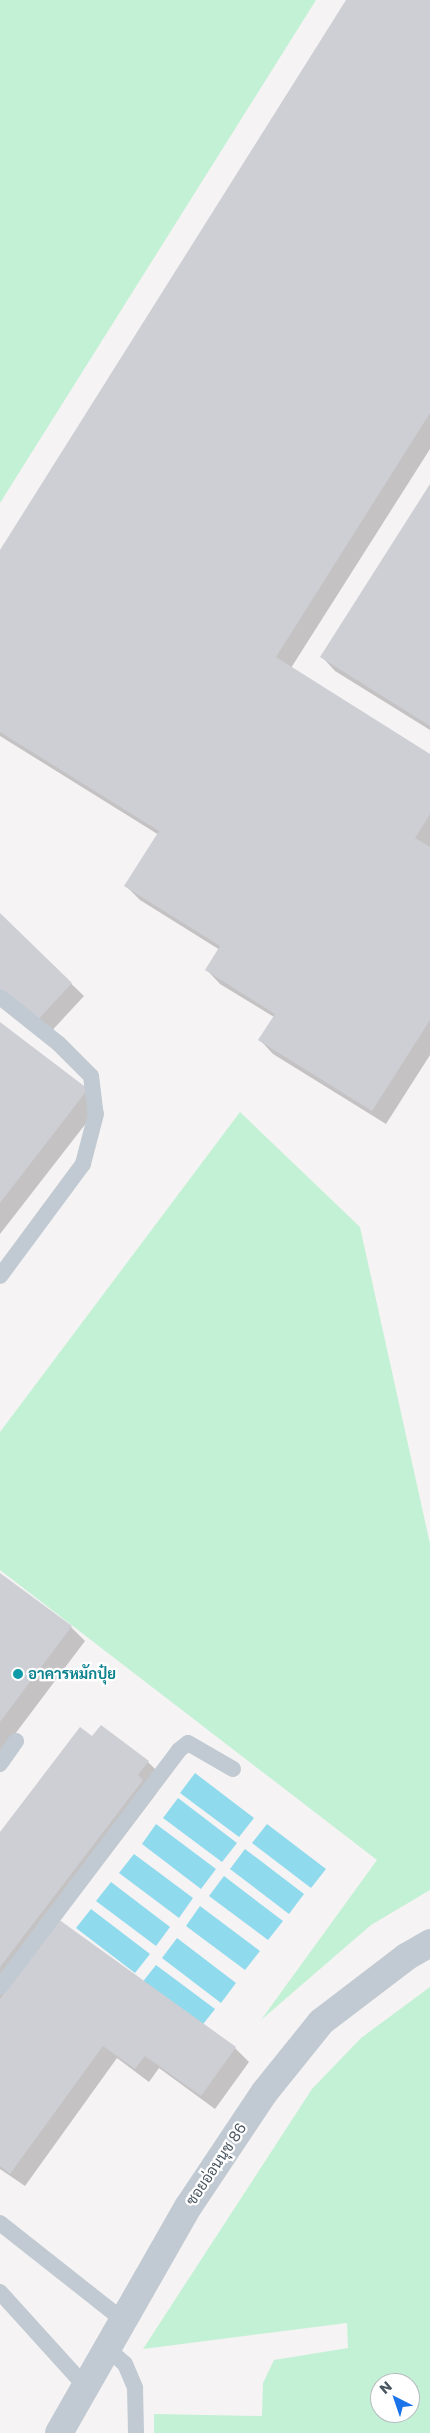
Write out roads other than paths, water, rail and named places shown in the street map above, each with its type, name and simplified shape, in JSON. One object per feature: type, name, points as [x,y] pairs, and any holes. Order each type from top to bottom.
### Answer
[{"type":"street","name":"ซอยอ่อนนุช 86","points":[[58,2433],[188,2207],[264,2093],[321,2022],[406,1957],[430,1943]]},
{"type":"lane","points":[[0,997],[59,1044],[91,1076],[96,1114],[83,1164],[0,1276]]},
{"type":"lane","points":[[0,1764],[16,1741]]},
{"type":"lane","points":[[0,1987],[179,1750],[188,1743],[233,1769]]},
{"type":"lane","points":[[0,2223],[122,2320]]},
{"type":"lane","points":[[0,2292],[85,2386]]},
{"type":"lane","points":[[107,2348],[125,2364],[135,2388],[136,2433]]},
{"type":"water","points":[[195,1773],[254,1818],[239,1837],[180,1793]]},
{"type":"water","points":[[178,1798],[237,1843],[222,1862],[163,1818]]},
{"type":"water","points":[[156,1824],[216,1869],[201,1889],[142,1844]]},
{"type":"water","points":[[267,1824],[326,1869],[311,1888],[252,1843]]},
{"type":"water","points":[[245,1849],[304,1894],[289,1914],[230,1869]]},
{"type":"water","points":[[134,1854],[193,1898],[179,1918],[119,1873]]},
{"type":"water","points":[[224,1876],[283,1921],[268,1940],[209,1896]]},
{"type":"water","points":[[111,1882],[170,1927],[156,1946],[96,1901]]},
{"type":"water","points":[[200,1906],[260,1951],[245,1970],[186,1926]]},
{"type":"water","points":[[91,1909],[150,1954],[135,1973],[76,1928]]},
{"type":"water","points":[[177,1938],[236,1983],[221,2003],[162,1958]]},
{"type":"water","points":[[156,1965],[215,2009],[200,2028],[141,1984]]},
{"type":"place","name":"อาคารหมักปุ๋ย","points":[[18,1674]]}]
